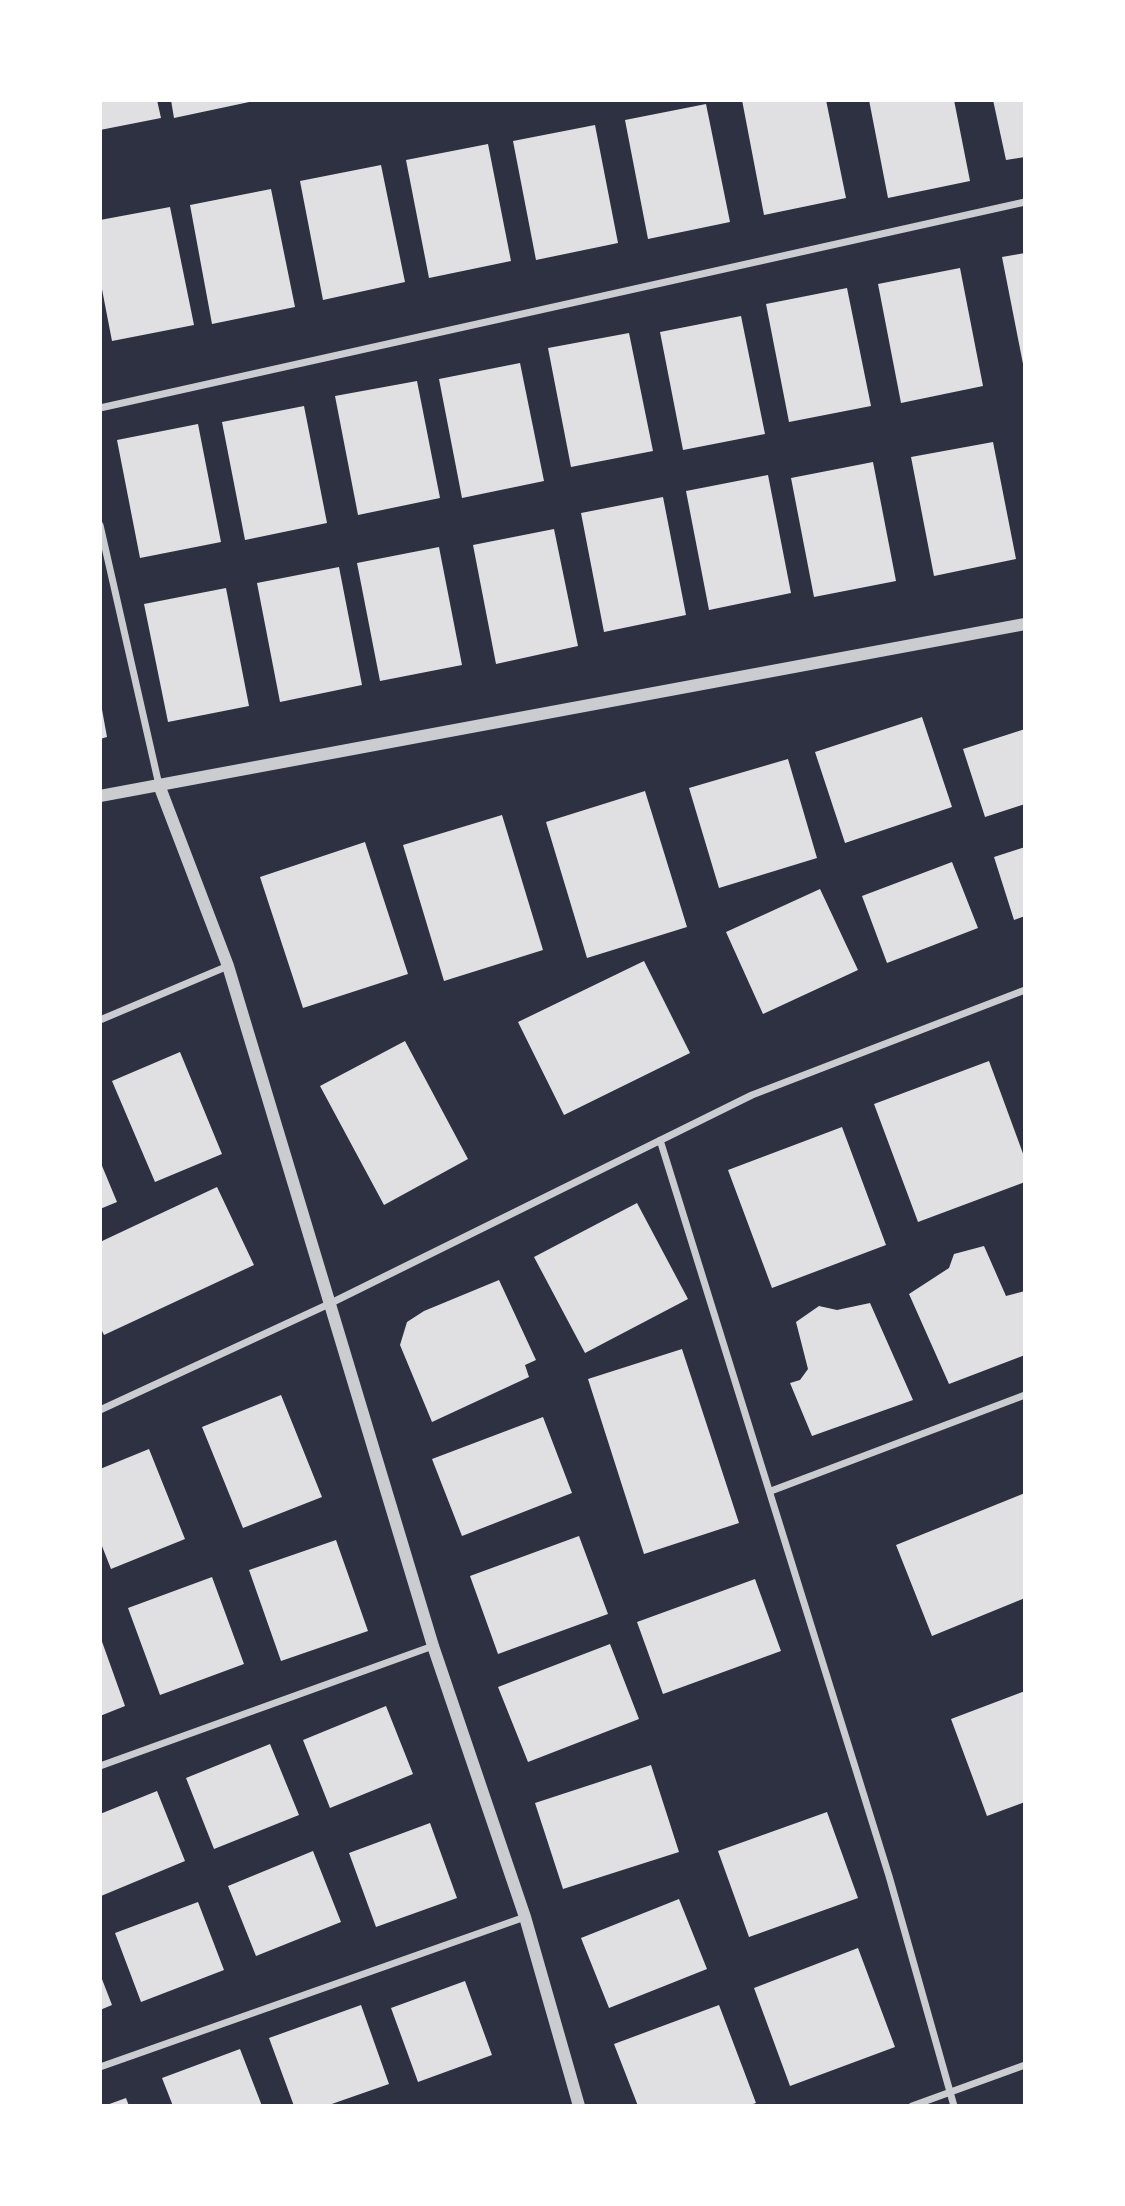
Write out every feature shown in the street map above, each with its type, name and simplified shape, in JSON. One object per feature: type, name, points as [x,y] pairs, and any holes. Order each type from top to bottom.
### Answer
[{"type":"street","points":[[100,408],[1025,202]]},
{"type":"street","points":[[100,525],[159,785],[228,966],[433,1646],[525,1917],[579,2106]]},
{"type":"street","points":[[100,796],[1025,624]]},
{"type":"street","points":[[100,1020],[228,966]]},
{"type":"street","points":[[100,1408],[329,1304],[752,1096],[1025,990]]},
{"type":"street","points":[[660,1140],[889,1876],[954,2106]]},
{"type":"street","points":[[771,1490],[1025,1395]]},
{"type":"street","points":[[100,1766],[433,1646]]},
{"type":"street","points":[[100,2067],[525,1917]]},
{"type":"street","points":[[912,2106],[1025,2065]]},
{"type":"building","points":[[100,100],[157,100],[161,118],[100,130]]},
{"type":"building","points":[[171,100],[254,100],[254,101],[174,118]]},
{"type":"building","points":[[742,100],[826,100],[846,198],[764,215]]},
{"type":"building","points":[[869,100],[954,100],[970,181],[888,198]]},
{"type":"building","points":[[993,100],[1025,100],[1025,157],[1006,160]]},
{"type":"building","points":[[706,104],[730,222],[648,239],[625,120]]},
{"type":"building","points":[[595,125],[618,243],[536,260],[513,141]]},
{"type":"building","points":[[488,144],[511,261],[429,278],[406,160]]},
{"type":"building","points":[[381,165],[405,282],[323,300],[300,181]]},
{"type":"building","points":[[271,189],[295,307],[212,324],[190,205]]},
{"type":"building","points":[[170,207],[194,325],[112,341],[100,279],[100,220]]},
{"type":"building","points":[[1025,253],[1025,369],[1024,369],[1002,257]]},
{"type":"building","points":[[960,268],[983,386],[901,403],[878,284]]},
{"type":"building","points":[[847,288],[871,406],[789,422],[766,304]]},
{"type":"building","points":[[741,316],[765,434],[683,450],[660,332]]},
{"type":"building","points":[[629,333],[653,451],[571,467],[548,348]]},
{"type":"building","points":[[520,363],[544,481],[462,498],[439,379]]},
{"type":"building","points":[[417,381],[440,498],[358,515],[335,396]]},
{"type":"building","points":[[304,406],[327,523],[245,540],[222,422]]},
{"type":"building","points":[[198,424],[221,542],[140,558],[117,440]]},
{"type":"building","points":[[993,442],[1016,559],[934,576],[911,457]]},
{"type":"building","points":[[873,462],[896,581],[814,597],[791,478]]},
{"type":"building","points":[[768,475],[791,593],[709,610],[686,491]]},
{"type":"building","points":[[663,497],[686,615],[604,632],[581,513]]},
{"type":"building","points":[[554,529],[578,646],[496,664],[473,545]]},
{"type":"building","points":[[439,547],[462,665],[380,681],[357,563]]},
{"type":"building","points":[[339,567],[362,685],[280,702],[257,583]]},
{"type":"building","points":[[226,588],[249,706],[168,722],[144,604]]},
{"type":"building","points":[[100,705],[107,737],[100,739]]},
{"type":"building","points":[[922,717],[952,807],[845,843],[815,752]]},
{"type":"building","points":[[1025,729],[1025,804],[985,817],[963,749]]},
{"type":"building","points":[[788,759],[817,858],[719,888],[689,788]]},
{"type":"building","points":[[645,791],[687,927],[587,958],[546,822]]},
{"type":"building","points":[[502,815],[543,950],[444,981],[403,845]]},
{"type":"building","points":[[365,842],[408,974],[303,1008],[260,877]]},
{"type":"building","points":[[1025,847],[1025,916],[1014,920],[994,857]]},
{"type":"building","points":[[952,862],[978,928],[887,963],[862,896]]},
{"type":"building","points":[[820,889],[858,970],[763,1014],[726,932]]},
{"type":"building","points":[[644,961],[690,1053],[564,1115],[518,1022]]},
{"type":"building","points":[[405,1041],[468,1159],[384,1205],[320,1086]]},
{"type":"building","points":[[180,1052],[222,1154],[155,1182],[112,1081]]},
{"type":"building","points":[[989,1061],[1025,1159],[1025,1182],[918,1222],[874,1104]]},
{"type":"building","points":[[842,1127],[886,1245],[772,1288],[728,1170]]},
{"type":"building","points":[[100,1161],[117,1202],[100,1209]]},
{"type":"building","points":[[217,1187],[254,1265],[104,1335],[100,1327],[100,1242]]},
{"type":"building","points":[[637,1203],[688,1299],[585,1353],[534,1257]]},
{"type":"building","points":[[984,1246],[1006,1296],[1025,1291],[1025,1355],[949,1384],[909,1294],[949,1268],[954,1254]]},
{"type":"building","points":[[499,1280],[536,1360],[525,1365],[529,1377],[432,1422],[400,1345],[407,1322],[424,1311]]},
{"type":"building","points":[[870,1303],[913,1400],[812,1436],[790,1383],[800,1380],[808,1369],[796,1322],[819,1306],[837,1310]]},
{"type":"building","points":[[682,1349],[739,1523],[644,1554],[588,1379]]},
{"type":"building","points":[[281,1395],[322,1497],[243,1528],[202,1427]]},
{"type":"building","points":[[543,1417],[572,1493],[462,1536],[432,1459]]},
{"type":"building","points":[[149,1449],[185,1539],[111,1569],[100,1541],[100,1469]]},
{"type":"building","points":[[1025,1493],[1025,1598],[932,1636],[896,1545]]},
{"type":"building","points":[[579,1536],[608,1614],[498,1654],[470,1576]]},
{"type":"building","points":[[336,1540],[368,1631],[281,1661],[249,1570]]},
{"type":"building","points":[[212,1577],[244,1664],[160,1695],[128,1608]]},
{"type":"building","points":[[755,1579],[781,1651],[663,1694],[637,1622]]},
{"type":"building","points":[[100,1636],[125,1706],[100,1716]]},
{"type":"building","points":[[610,1644],[639,1719],[528,1762],[498,1687]]},
{"type":"building","points":[[1025,1691],[1025,1802],[987,1816],[951,1719]]},
{"type":"building","points":[[386,1706],[413,1774],[330,1808],[303,1740]]},
{"type":"building","points":[[270,1744],[299,1815],[214,1849],[186,1778]]},
{"type":"building","points":[[651,1765],[679,1852],[563,1889],[535,1803]]},
{"type":"building","points":[[157,1791],[185,1861],[101,1896],[100,1814]]},
{"type":"building","points":[[827,1812],[858,1898],[749,1937],[718,1851]]},
{"type":"building","points":[[430,1823],[457,1898],[376,1927],[349,1853]]},
{"type":"building","points":[[313,1851],[341,1922],[256,1956],[228,1886]]},
{"type":"building","points":[[679,1899],[707,1969],[609,2008],[581,1938]]},
{"type":"building","points":[[198,1902],[224,1970],[141,2002],[115,1933]]},
{"type":"building","points":[[858,1948],[895,2047],[790,2086],[754,1988]]},
{"type":"building","points":[[100,1974],[112,2005],[100,2010]]},
{"type":"building","points":[[465,1981],[492,2055],[418,2082],[391,2008]]},
{"type":"building","points":[[361,2005],[389,2084],[326,2106],[294,2106],[269,2038]]},
{"type":"building","points":[[719,2005],[756,2103],[747,2106],[638,2106],[614,2044]]},
{"type":"building","points":[[240,2049],[262,2106],[173,2106],[162,2078]]},
{"type":"building","points":[[126,2098],[129,2106],[104,2106]]}]
